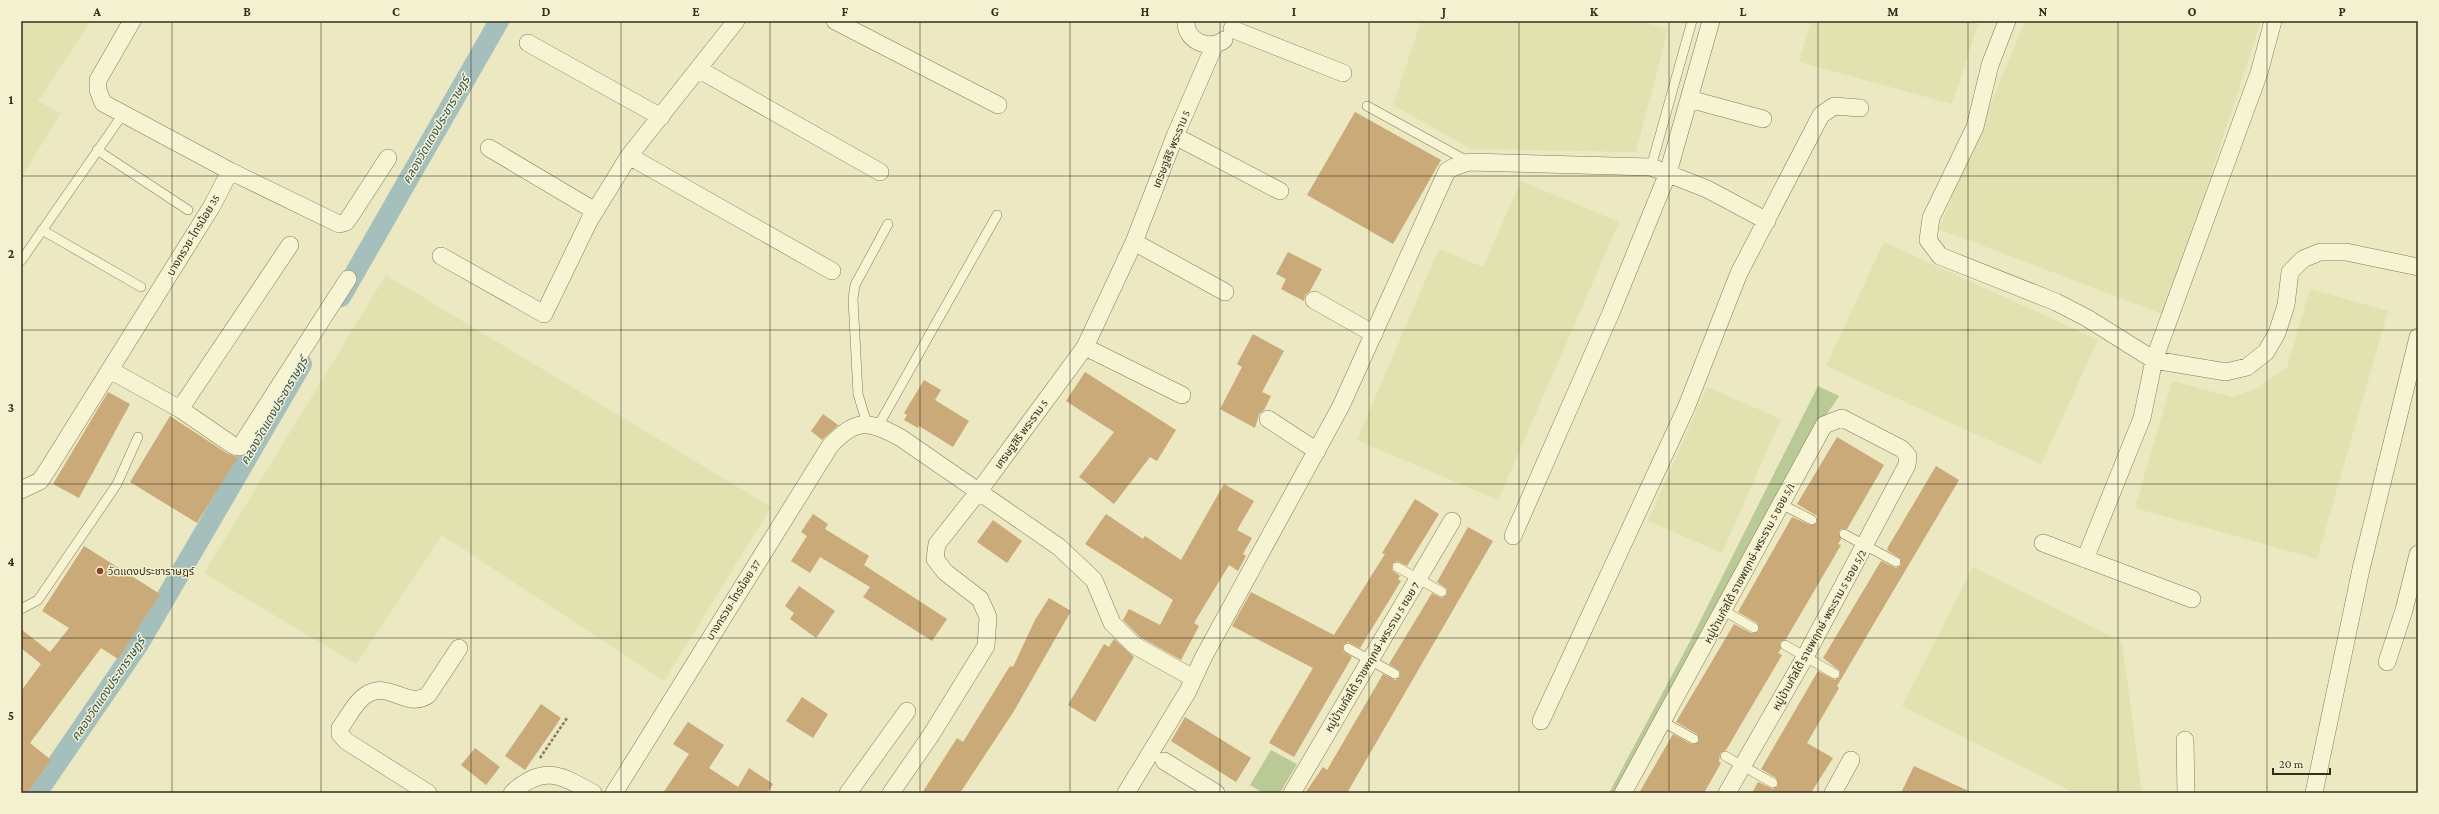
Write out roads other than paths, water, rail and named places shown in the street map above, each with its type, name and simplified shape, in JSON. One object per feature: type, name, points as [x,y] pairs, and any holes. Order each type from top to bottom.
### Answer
[{"type":"street","points":[[132,21],[98,80],[98,90],[103,103],[123,114],[230,171],[339,224],[346,222],[388,158]]},
{"type":"street","points":[[441,256],[544,314],[595,211],[629,156],[736,21]]},
{"type":"street","points":[[835,21],[998,105]]},
{"type":"street","points":[[1186,21],[1188,32],[1193,38],[1207,45],[1215,44]]},
{"type":"street","points":[[1513,536],[1610,315],[1668,172],[1711,21]]},
{"type":"street","points":[[2007,21],[1990,64],[1975,127],[1931,218],[1928,240],[1940,256],[2056,302],[2087,318],[2154,360],[2226,372],[2237,371],[2258,361],[2277,332],[2286,305],[2290,272],[2303,259],[2320,252],[2346,252],[2418,267]]},
{"type":"street","points":[[2085,559],[2142,418],[2154,360],[2259,73],[2273,21]]},
{"type":"street","points":[[1233,25],[1343,73]]},
{"type":"street","name":"เศรษฐสิริ พระราม 5","points":[[890,793],[931,735],[986,646],[988,617],[980,599],[945,572],[935,559],[937,544],[979,491],[1085,347],[1134,242],[1175,136],[1215,44],[1223,42],[1233,25]]},
{"type":"street","points":[[528,43],[661,116]]},
{"type":"street","points":[[698,69],[880,172]]},
{"type":"street","points":[[1689,100],[1763,119]]},
{"type":"street","points":[[1541,722],[1686,408],[1739,273],[1821,115],[1834,106],[1860,108]]},
{"type":"street","points":[[1175,136],[1280,192]]},
{"type":"street","points":[[489,148],[595,211]]},
{"type":"street","points":[[629,156],[832,271]]},
{"type":"street","points":[[1126,793],[1188,691],[1193,678],[1341,406],[1444,177],[1454,167],[1469,162],[1651,167],[1668,172],[1744,207],[1767,221]]},
{"type":"street","name":"บางกรวย-ไทรน้อย 35","points":[[21,490],[40,481],[212,206],[230,171]]},
{"type":"street","points":[[1134,242],[1224,292]]},
{"type":"street","points":[[180,409],[290,245]]},
{"type":"street","points":[[110,370],[180,409],[234,446],[240,447],[348,279]]},
{"type":"street","points":[[1314,300],[1374,334]]},
{"type":"street","points":[[2314,793],[2362,569],[2418,337]]},
{"type":"street","points":[[1085,347],[1182,395]]},
{"type":"street","name":"หมู่บ้านกัสโต้ ราชพฤกษ์-พระราม 5 ซอย 5/1","points":[[1623,793],[1724,611],[1824,425],[1838,418],[1842,418],[1902,449],[1908,456],[1907,465]]},
{"type":"street","points":[[1268,419],[1317,451]]},
{"type":"street","points":[[873,425],[938,462],[1060,548],[1094,580],[1112,623],[1134,645],[1193,678]]},
{"type":"street","name":"บางกรวย-ไทรน้อย 37","points":[[614,793],[758,557],[830,446],[841,433],[854,426],[873,425]]},
{"type":"street","name":"หมู่บ้านกัสโต้ ราชพฤกษ์-พระราม 5 ซอย 5/2","points":[[1727,793],[1744,766],[1805,657],[1907,465]]},
{"type":"street","name":"หมู่บ้านกัสโต้ ราชพฤกษ์-พระราม 5 ซอย 7","points":[[1292,793],[1452,521]]},
{"type":"street","points":[[2043,544],[2192,599]]},
{"type":"street","points":[[2388,662],[2411,612],[2418,554]]},
{"type":"street","points":[[428,793],[346,741],[340,734],[340,728],[362,698],[369,694],[390,690],[413,701],[421,700],[428,695],[460,648]]},
{"type":"street","points":[[848,793],[907,711]]},
{"type":"street","points":[[2185,740],[2186,793]]},
{"type":"street","points":[[1833,793],[1851,760]]},
{"type":"street","points":[[1164,761],[1216,793]]},
{"type":"street","points":[[512,793],[525,781],[544,775],[561,775],[593,793]]},
{"type":"lane","points":[[1651,167],[1692,21]]},
{"type":"lane","points":[[1367,106],[1469,162]]},
{"type":"lane","points":[[21,261],[123,114]]},
{"type":"lane","points":[[97,150],[188,210]]},
{"type":"lane","points":[[873,425],[997,215]]},
{"type":"lane","points":[[873,425],[858,394],[853,299],[855,285],[888,224]]},
{"type":"lane","points":[[42,230],[141,287]]},
{"type":"lane","points":[[21,609],[38,600],[116,484],[138,438]]},
{"type":"lane","points":[[1782,504],[1812,520]]},
{"type":"lane","points":[[1844,534],[1896,562]]},
{"type":"lane","points":[[1397,567],[1442,592]]},
{"type":"lane","points":[[1724,611],[1754,628]]},
{"type":"lane","points":[[1785,645],[1835,674]]},
{"type":"lane","points":[[1348,648],[1395,674]]},
{"type":"lane","points":[[1663,722],[1694,739]]},
{"type":"lane","points":[[1725,756],[1773,783]]},
{"type":"waterway","name":"คลองวัดแดงประชาราษฎร์","points":[[341,297],[499,21]]},
{"type":"waterway","name":"คลองวัดแดงประชาราษฎร์","points":[[37,793],[139,644],[302,364]]},
{"type":"place","name":"วัดแดงประชาราษฎร์","points":[[100,571]]}]
